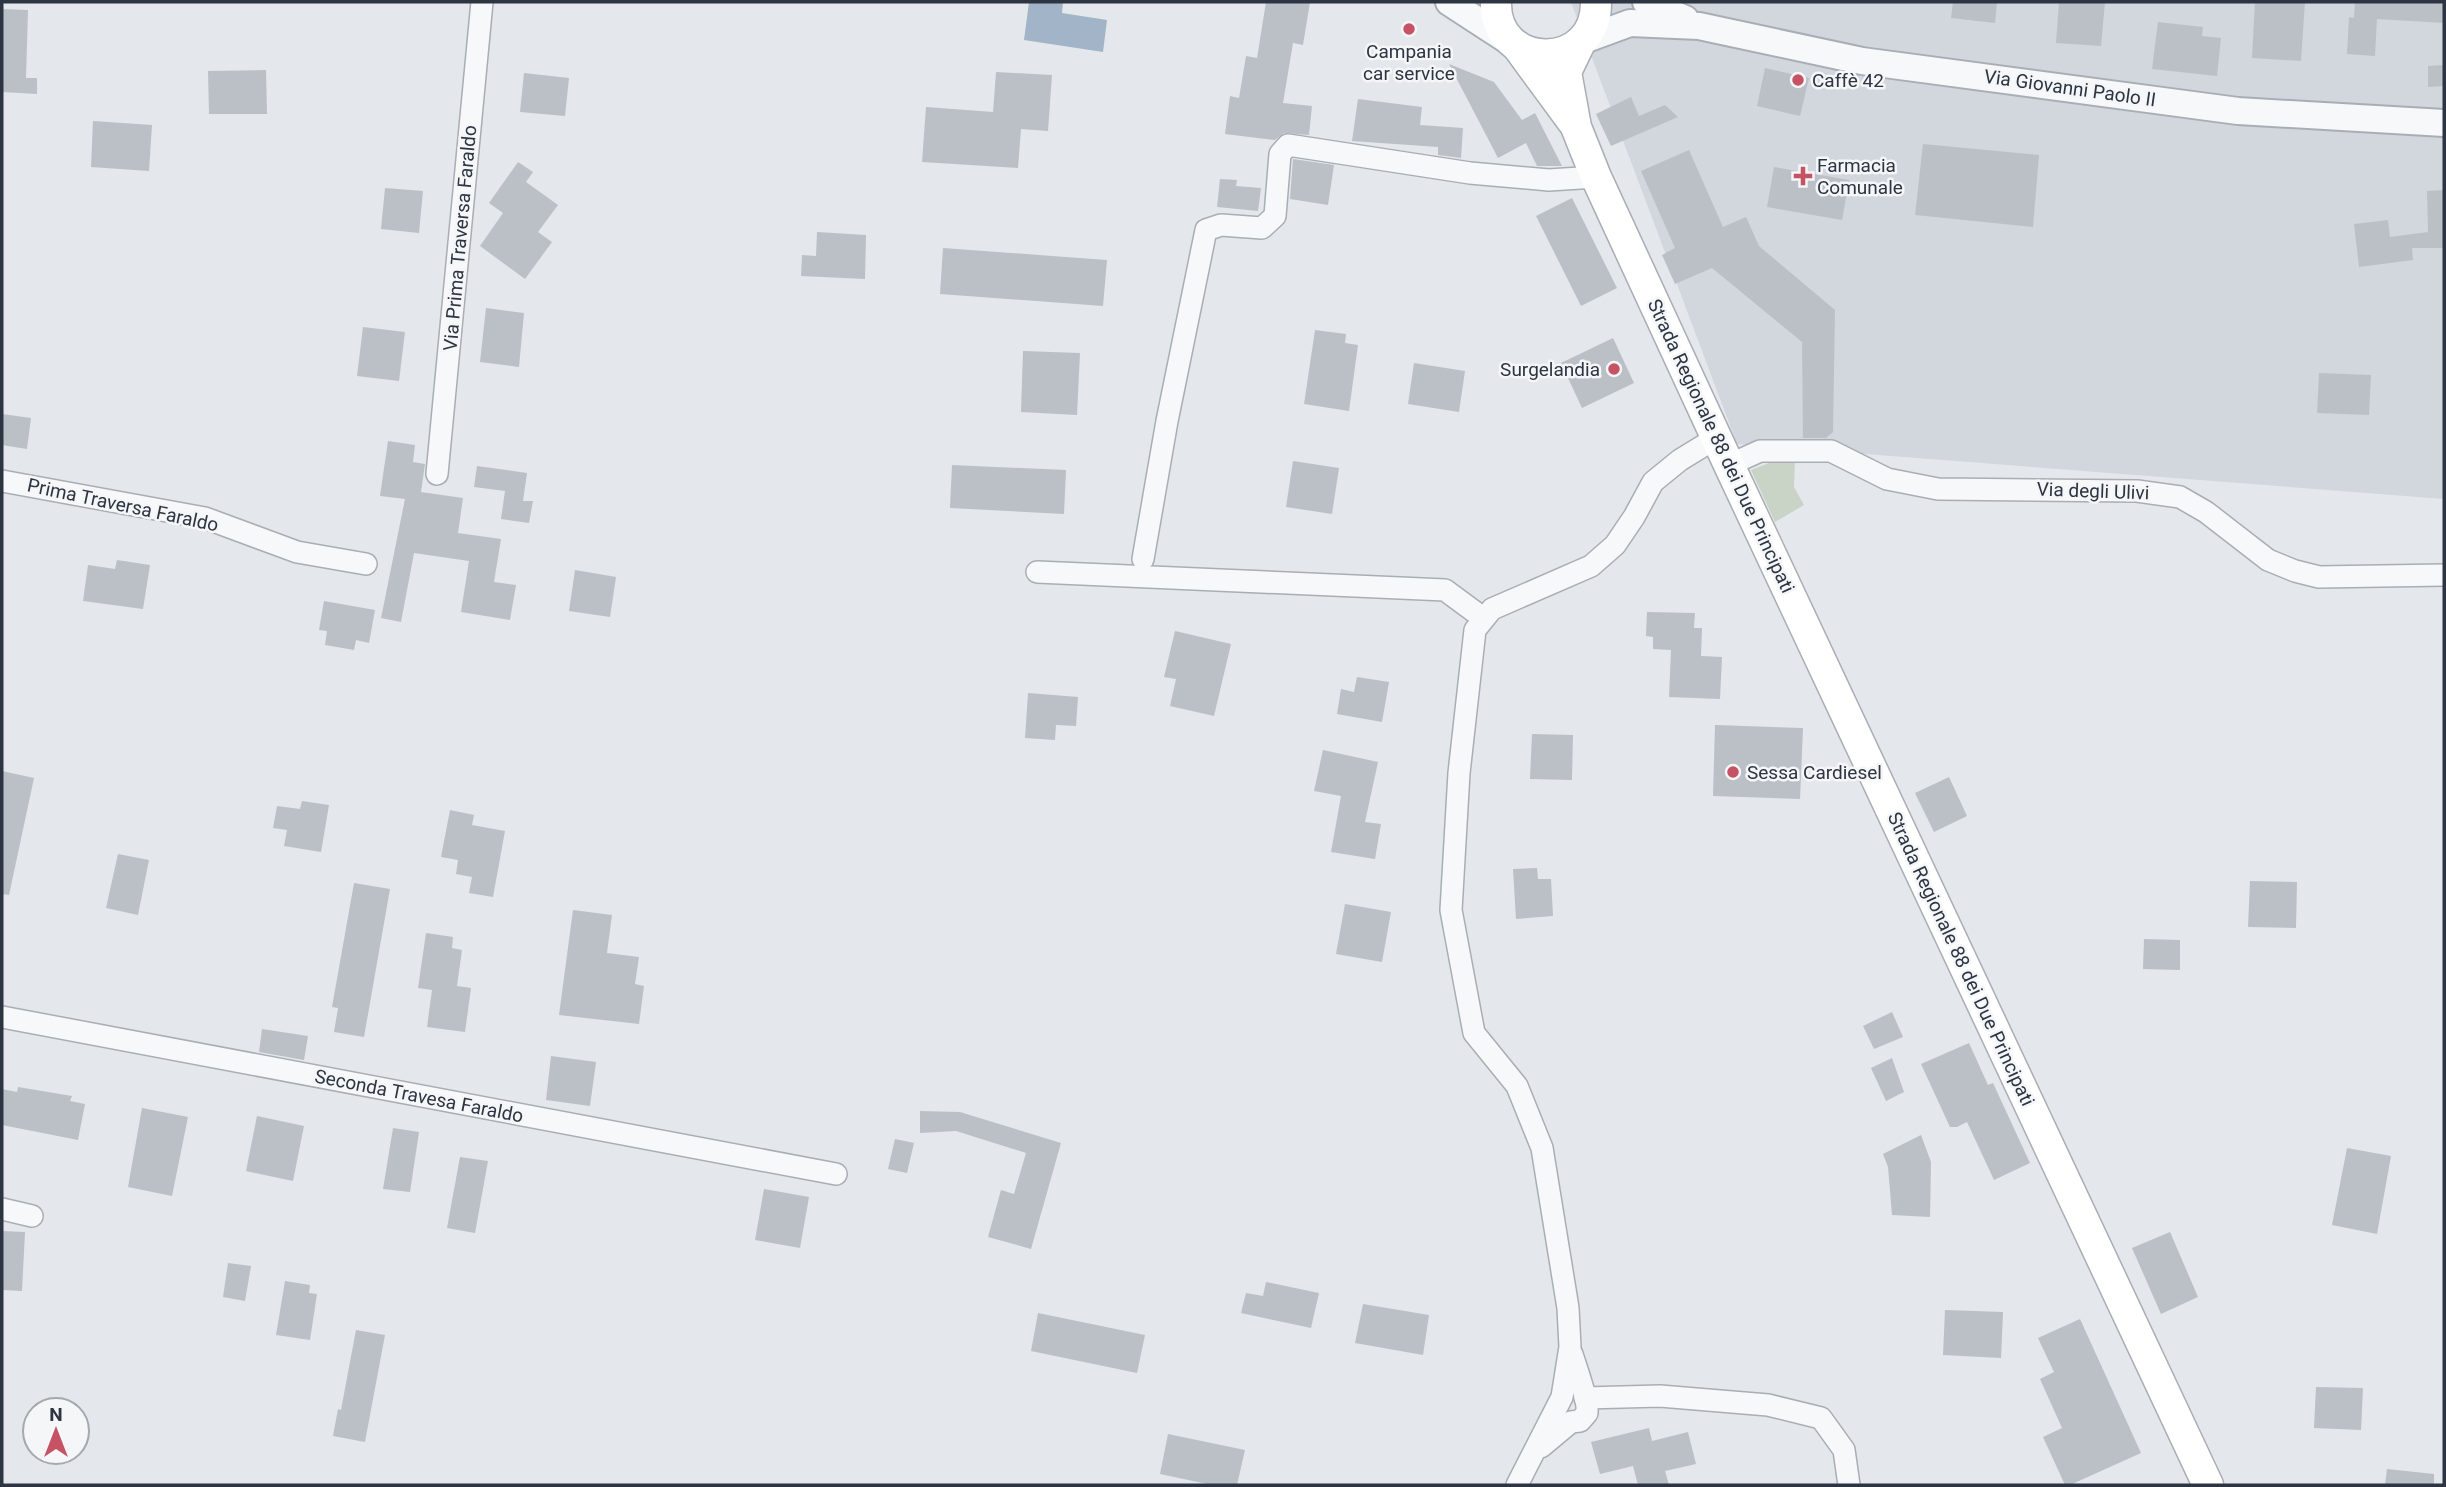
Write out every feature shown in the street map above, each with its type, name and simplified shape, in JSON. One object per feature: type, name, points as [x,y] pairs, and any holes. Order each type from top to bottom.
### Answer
[{"type":"main road","name":"Strada Regionale 88 dei Due Principati","points":[[1496,2],[1501,26],[1576,127]]},
{"type":"main road","name":"Strada Regionale 88 dei Due Principati","points":[[1595,2],[1591,26],[1566,72],[1576,127],[1596,177],[2208,1485]]},
{"type":"main road","points":[[1517,46],[1546,55],[1562,52],[1581,41]]},
{"type":"street","name":"Via Prima Traversa Faraldo","points":[[437,474],[482,2]]},
{"type":"street","points":[[1449,2],[1517,46]]},
{"type":"street","points":[[1646,2],[1699,26]]},
{"type":"street","points":[[1581,41],[1630,23],[1699,26]]},
{"type":"street","name":"Via Giovanni Paolo II","points":[[1699,26],[1862,61],[2238,111],[2444,123]]},
{"type":"street","points":[[1143,559],[1167,421],[1206,230],[1221,225],[1262,228],[1275,216],[1280,154],[1288,145],[1469,173],[1549,180],[1596,177]]},
{"type":"street","points":[[1575,1405],[1568,1308],[1542,1147],[1517,1086],[1474,1033],[1451,909],[1459,774],[1475,630],[1492,609],[1591,566],[1615,545],[1653,482],[1680,460],[1716,438]]},
{"type":"street","name":"Via degli Ulivi","points":[[1729,465],[1760,451],[1831,451],[1886,479],[1938,489],[2137,491],[2180,497],[2216,519],[2268,560],[2295,571],[2319,577],[2444,575]]},
{"type":"street","name":"Prima Traversa Faraldo","points":[[2,481],[205,519],[297,552],[366,564]]},
{"type":"street","points":[[1037,572],[1445,590],[1483,618]]},
{"type":"street","name":"Seconda Travesa Faraldo","points":[[2,1017],[836,1174]]},
{"type":"street","points":[[2,1209],[32,1216]]},
{"type":"street","points":[[1517,1485],[1534,1452],[1575,1405],[1660,1396],[1768,1405],[1821,1418],[1844,1450],[1849,1485]]},
{"type":"shaded area","points":[[1571,2],[2444,2],[2444,499],[1737,444]]},
{"type":"green space","points":[[1777,460],[1795,460],[1794,487],[1804,505],[1775,522],[1751,470]]},
{"type":"water","points":[[1029,2],[1063,2],[1062,13],[1107,20],[1103,52],[1024,40]]},
{"type":"building","points":[[1266,2],[1310,2],[1303,45],[1293,43],[1283,103],[1312,106],[1309,135],[1284,133],[1275,140],[1225,134],[1230,96],[1239,98],[1246,56],[1257,58]]},
{"type":"building","points":[[1953,2],[1997,2],[1995,23],[1951,18]]},
{"type":"building","points":[[2059,2],[2105,2],[2101,46],[2056,43]]},
{"type":"building","points":[[2255,2],[2305,2],[2301,61],[2252,58]]},
{"type":"building","points":[[2355,2],[2444,2],[2444,23],[2377,19],[2375,56],[2347,54],[2349,17],[2354,18]]},
{"type":"building","points":[[2,9],[28,10],[26,78],[37,78],[37,94],[2,92]]},
{"type":"building","points":[[2158,22],[2203,27],[2202,36],[2221,38],[2217,76],[2152,69]]},
{"type":"building","points":[[1449,64],[1494,82],[1522,120],[1535,113],[1562,166],[1537,166],[1526,143],[1498,158]]},
{"type":"building","points":[[2444,65],[2444,86],[2428,87],[2428,66]]},
{"type":"building","points":[[1765,68],[1809,78],[1800,116],[1757,106]]},
{"type":"building","points":[[266,70],[267,114],[209,114],[208,71]]},
{"type":"building","points":[[996,72],[1052,75],[1048,131],[1021,129],[1018,168],[922,162],[926,107],[993,112]]},
{"type":"building","points":[[524,73],[569,78],[565,116],[520,112]]},
{"type":"building","points":[[1631,97],[1639,116],[1665,105],[1678,117],[1611,146],[1596,114]]},
{"type":"building","points":[[1358,99],[1422,107],[1420,125],[1463,128],[1461,158],[1438,155],[1438,147],[1352,141]]},
{"type":"building","points":[[93,121],[152,125],[149,171],[91,167]]},
{"type":"building","points":[[1923,144],[2039,155],[2033,227],[1915,215]]},
{"type":"building","points":[[1689,150],[1723,227],[1746,217],[1759,246],[1835,310],[1833,432],[1826,438],[1803,438],[1802,342],[1712,268],[1675,284],[1662,255],[1675,248],[1641,171]]},
{"type":"building","points":[[1293,159],[1334,165],[1328,205],[1290,199]]},
{"type":"building","points":[[518,162],[533,172],[526,182],[558,205],[538,232],[552,242],[525,279],[480,246],[503,213],[489,203]]},
{"type":"building","points":[[1774,167],[1849,180],[1842,220],[1767,207]]},
{"type":"building","points":[[1220,179],[1237,180],[1236,186],[1261,188],[1258,211],[1217,207]]},
{"type":"building","points":[[385,188],[423,191],[419,233],[381,229]]},
{"type":"building","points":[[2444,190],[2444,248],[2412,248],[2413,260],[2359,267],[2354,224],[2388,220],[2390,237],[2428,232],[2427,191]]},
{"type":"building","points":[[1572,198],[1617,288],[1581,306],[1536,216]]},
{"type":"building","points":[[817,232],[866,235],[865,279],[801,276],[802,255],[816,256]]},
{"type":"building","points":[[943,248],[1107,260],[1103,306],[940,294]]},
{"type":"building","points":[[486,308],[524,313],[519,367],[480,362]]},
{"type":"building","points":[[363,327],[405,332],[399,381],[357,376]]},
{"type":"building","points":[[1315,330],[1346,334],[1345,343],[1358,345],[1349,411],[1304,404]]},
{"type":"building","points":[[1613,338],[1634,383],[1582,408],[1561,363]]},
{"type":"building","points":[[1023,351],[1080,353],[1077,415],[1021,412]]},
{"type":"building","points":[[1414,363],[1465,371],[1459,412],[1408,404]]},
{"type":"building","points":[[2319,373],[2371,375],[2369,415],[2317,413]]},
{"type":"building","points":[[2,414],[31,418],[27,449],[2,445]]},
{"type":"building","points":[[388,441],[415,445],[413,462],[425,464],[421,492],[463,498],[458,533],[501,539],[494,582],[516,585],[510,620],[461,612],[469,561],[414,553],[401,622],[381,618],[405,499],[380,496]]},
{"type":"building","points":[[1293,461],[1339,468],[1332,514],[1286,507]]},
{"type":"building","points":[[952,465],[1066,470],[1064,514],[950,508]]},
{"type":"building","points":[[477,466],[527,473],[523,501],[533,501],[529,523],[501,519],[505,491],[474,487]]},
{"type":"building","points":[[117,560],[150,565],[143,609],[83,601],[88,565],[115,569]]},
{"type":"building","points":[[575,570],[616,577],[610,617],[569,611]]},
{"type":"building","points":[[324,601],[375,610],[369,643],[356,640],[354,650],[325,645],[327,631],[319,630]]},
{"type":"building","points":[[1647,612],[1695,613],[1694,628],[1702,628],[1701,656],[1722,657],[1720,699],[1669,697],[1671,650],[1653,649],[1653,637],[1646,636]]},
{"type":"building","points":[[1175,631],[1231,644],[1214,716],[1170,706],[1176,679],[1164,677]]},
{"type":"building","points":[[1357,677],[1389,682],[1382,722],[1337,714],[1341,689],[1354,692]]},
{"type":"building","points":[[1028,693],[1078,697],[1076,726],[1056,725],[1055,740],[1025,738]]},
{"type":"building","points":[[1715,725],[1803,728],[1800,799],[1713,796]]},
{"type":"building","points":[[1532,734],[1573,735],[1572,780],[1530,779]]},
{"type":"building","points":[[1323,750],[1378,762],[1365,822],[1381,824],[1375,859],[1331,852],[1341,796],[1314,791]]},
{"type":"building","points":[[2,771],[34,778],[9,895],[2,894]]},
{"type":"building","points":[[1949,777],[1967,816],[1934,832],[1915,793]]},
{"type":"building","points":[[302,801],[329,805],[321,852],[284,846],[287,830],[273,828],[277,806],[300,809]]},
{"type":"building","points":[[450,810],[474,815],[472,825],[505,831],[493,897],[469,893],[472,877],[456,874],[458,860],[441,857]]},
{"type":"building","points":[[118,854],[149,860],[138,915],[106,908]]},
{"type":"building","points":[[1537,868],[1538,879],[1551,879],[1553,916],[1516,919],[1513,869]]},
{"type":"building","points":[[2250,881],[2297,882],[2296,928],[2248,927]]},
{"type":"building","points":[[354,883],[390,889],[364,1037],[334,1032],[338,1008],[332,1007]]},
{"type":"building","points":[[1345,904],[1391,912],[1382,962],[1336,954]]},
{"type":"building","points":[[573,910],[612,915],[607,953],[639,957],[635,984],[644,986],[639,1024],[559,1015]]},
{"type":"building","points":[[426,933],[453,937],[452,948],[462,950],[457,986],[471,988],[465,1032],[427,1027],[432,990],[418,988]]},
{"type":"building","points":[[2144,939],[2180,940],[2180,970],[2143,969]]},
{"type":"building","points":[[1892,1012],[1903,1037],[1874,1049],[1863,1026]]},
{"type":"building","points":[[262,1029],[308,1036],[304,1060],[259,1052]]},
{"type":"building","points":[[1969,1043],[1988,1085],[1993,1083],[2030,1163],[1994,1180],[1967,1122],[1950,1127],[1921,1064]]},
{"type":"building","points":[[551,1056],[596,1062],[590,1106],[546,1100]]},
{"type":"building","points":[[1892,1058],[1904,1092],[1886,1101],[1871,1068]]},
{"type":"building","points":[[18,1087],[72,1096],[70,1101],[85,1104],[78,1140],[2,1125],[2,1089],[17,1092]]},
{"type":"building","points":[[142,1108],[188,1117],[172,1196],[128,1187]]},
{"type":"building","points":[[920,1111],[960,1112],[1061,1143],[1031,1249],[988,1237],[1001,1190],[1014,1194],[1026,1153],[956,1131],[920,1133]]},
{"type":"building","points":[[257,1116],[304,1126],[293,1181],[246,1171]]},
{"type":"building","points":[[393,1128],[419,1132],[410,1192],[383,1189]]},
{"type":"building","points":[[1921,1135],[1931,1162],[1930,1217],[1892,1215],[1888,1167],[1883,1154]]},
{"type":"building","points":[[895,1139],[914,1143],[907,1173],[888,1169]]},
{"type":"building","points":[[2347,1148],[2391,1156],[2377,1234],[2332,1225]]},
{"type":"building","points":[[460,1157],[488,1161],[475,1233],[447,1228]]},
{"type":"building","points":[[764,1189],[809,1197],[800,1248],[755,1240]]},
{"type":"building","points":[[2,1231],[25,1232],[22,1291],[2,1290]]},
{"type":"building","points":[[2170,1232],[2198,1297],[2161,1314],[2132,1248]]},
{"type":"building","points":[[228,1263],[251,1266],[245,1301],[223,1297]]},
{"type":"building","points":[[285,1281],[310,1285],[309,1293],[317,1294],[310,1340],[276,1335]]},
{"type":"building","points":[[1266,1282],[1319,1293],[1311,1328],[1241,1313],[1246,1293],[1263,1296]]},
{"type":"building","points":[[1363,1304],[1429,1315],[1423,1355],[1355,1343]]},
{"type":"building","points":[[1945,1310],[2003,1312],[2001,1358],[1943,1355]]},
{"type":"building","points":[[1038,1313],[1145,1335],[1137,1373],[1031,1351]]},
{"type":"building","points":[[2080,1319],[2141,1453],[2065,1485],[2043,1437],[2062,1428],[2040,1379],[2054,1372],[2038,1338]]},
{"type":"building","points":[[356,1330],[385,1335],[365,1442],[333,1436],[338,1409],[341,1410]]},
{"type":"building","points":[[2316,1387],[2363,1388],[2361,1430],[2314,1428]]},
{"type":"building","points":[[1649,1428],[1652,1441],[1688,1432],[1696,1464],[1665,1471],[1669,1485],[1638,1485],[1633,1466],[1600,1474],[1591,1442]]},
{"type":"building","points":[[1168,1434],[1245,1450],[1237,1485],[1212,1485],[1160,1474]]},
{"type":"building","points":[[2387,1469],[2434,1474],[2434,1485],[2385,1485]]},
{"type":"place","name":"Campania car service","points":[[1409,29]]},
{"type":"place","name":"Caffè 42","points":[[1798,80]]},
{"type":"place","name":"Farmacia Comunale","points":[[1803,176]]},
{"type":"place","name":"Surgelandia","points":[[1614,369]]},
{"type":"place","name":"Sessa Cardiesel","points":[[1733,772]]}]
